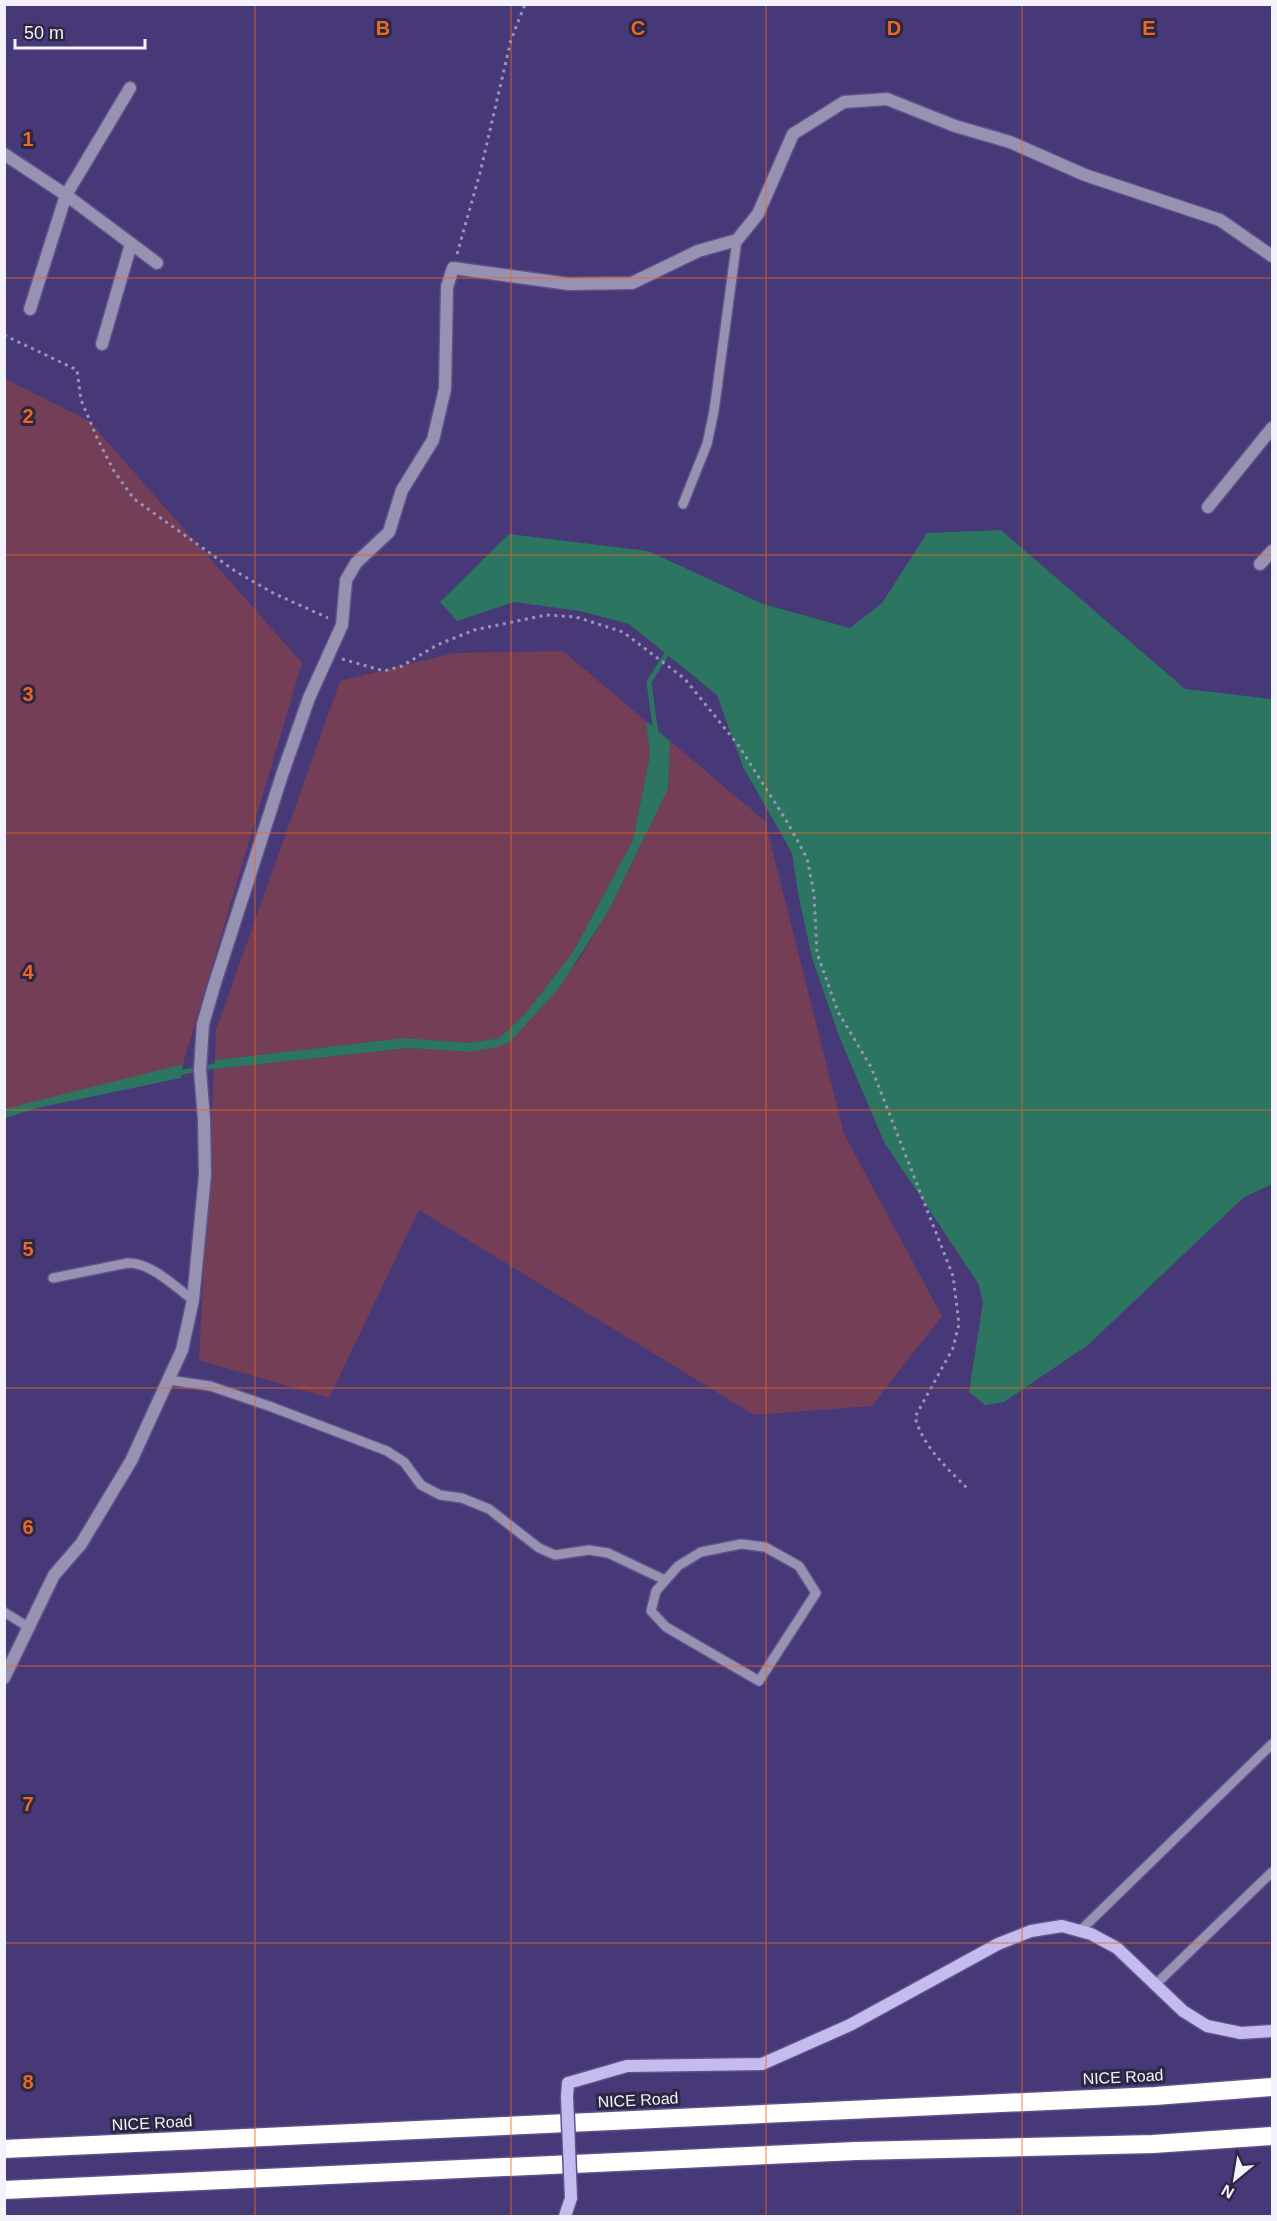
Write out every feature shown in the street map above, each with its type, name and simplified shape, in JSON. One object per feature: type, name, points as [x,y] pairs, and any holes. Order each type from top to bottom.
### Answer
[{"type":"highway","name":"NICE Road","points":[[4,2149],[1155,2096],[1272,2087]]},
{"type":"highway","points":[[4,2190],[844,2151],[1153,2144],[1272,2136]]},
{"type":"street","points":[[30,309],[66,195],[130,88]]},
{"type":"street","points":[[4,1678],[54,1575],[81,1544],[131,1461],[182,1350],[193,1300],[205,1175],[200,1070],[203,1024],[310,694],[342,625],[346,580],[356,563],[389,532],[402,490],[433,440],[444,389],[447,287],[453,268],[569,284],[632,283],[699,251],[737,240],[758,214],[793,134],[844,102],[887,99],[955,126],[1010,142],[1085,174],[1220,219],[1272,256]]},
{"type":"street","points":[[4,154],[66,195],[157,263]]},
{"type":"street","points":[[102,344],[131,244]]},
{"type":"street","points":[[1208,507],[1272,428]]},
{"type":"street","points":[[1260,564],[1272,551]]},
{"type":"street","points":[[565,2217],[571,2198],[568,2083],[627,2066],[762,2064],[850,2025],[998,1944],[1031,1931],[1062,1926],[1091,1934],[1117,1948],[1183,2011],[1207,2026],[1241,2033],[1272,2031]]},
{"type":"lane","points":[[683,504],[707,444],[714,411],[737,240]]},
{"type":"lane","points":[[53,1278],[128,1263],[139,1263],[193,1300]]},
{"type":"lane","points":[[169,1380],[210,1386],[387,1451],[404,1462],[421,1485],[440,1495],[462,1498],[489,1509],[539,1548],[555,1555],[589,1550],[608,1553],[665,1581]]},
{"type":"lane","points":[[741,1544],[765,1547],[798,1566],[816,1593],[759,1681],[666,1627],[651,1611],[656,1591],[665,1581],[678,1566],[701,1552],[741,1544]]},
{"type":"lane","points":[[4,1612],[30,1628]]},
{"type":"lane","points":[[1080,1931],[1272,1744]]},
{"type":"lane","points":[[1155,1985],[1272,1872]]},
{"type":"path","points":[[453,268],[480,173],[511,40],[525,4]]},
{"type":"path","points":[[4,335],[76,370],[81,400],[98,440],[114,471],[134,499],[235,571],[273,593],[342,625]]},
{"type":"path","points":[[341,658],[384,671],[402,666],[437,645],[474,630],[546,615],[576,617],[623,632],[685,679],[739,746],[807,858],[814,894],[817,953],[838,1012],[871,1067],[952,1276],[959,1324],[953,1348],[915,1417],[919,1433],[946,1468],[969,1490]]},
{"type":"shaded area","points":[[5,379],[89,421],[302,663],[183,1064],[5,1110]]},
{"type":"shaded area","points":[[1001,530],[1185,689],[1272,699],[1272,1184],[1243,1198],[1088,1345],[1004,1402],[985,1405],[969,1392],[983,1302],[978,1283],[884,1142],[839,1036],[812,958],[792,853],[743,767],[717,695],[629,624],[580,611],[514,602],[457,621],[440,602],[509,534],[648,551],[763,604],[850,628],[882,603],[927,533]]},
{"type":"shaded area","points":[[563,651],[646,721],[650,755],[633,840],[573,952],[524,1015],[499,1038],[470,1043],[404,1038],[215,1060],[216,1030],[340,681],[454,653]]},
{"type":"shaded area","points":[[646,721],[670,741],[668,789],[608,912],[559,988],[510,1042],[469,1052],[409,1048],[214,1069],[215,1060],[404,1038],[470,1043],[499,1038],[524,1015],[573,952],[633,840],[650,755]]},
{"type":"shaded area","points":[[670,741],[765,821],[844,1134],[942,1316],[872,1406],[754,1415],[419,1210],[329,1398],[199,1360],[214,1069],[409,1048],[469,1052],[497,1047],[576,964],[608,912],[668,789]]},
{"type":"shaded area","points":[[183,1064],[181,1078],[37,1108],[5,1118],[5,1109]]},
{"type":"waterway","points":[[656,734],[649,682],[669,650]]},
{"type":"waterway","points":[[177,1073],[221,1065]]}]
